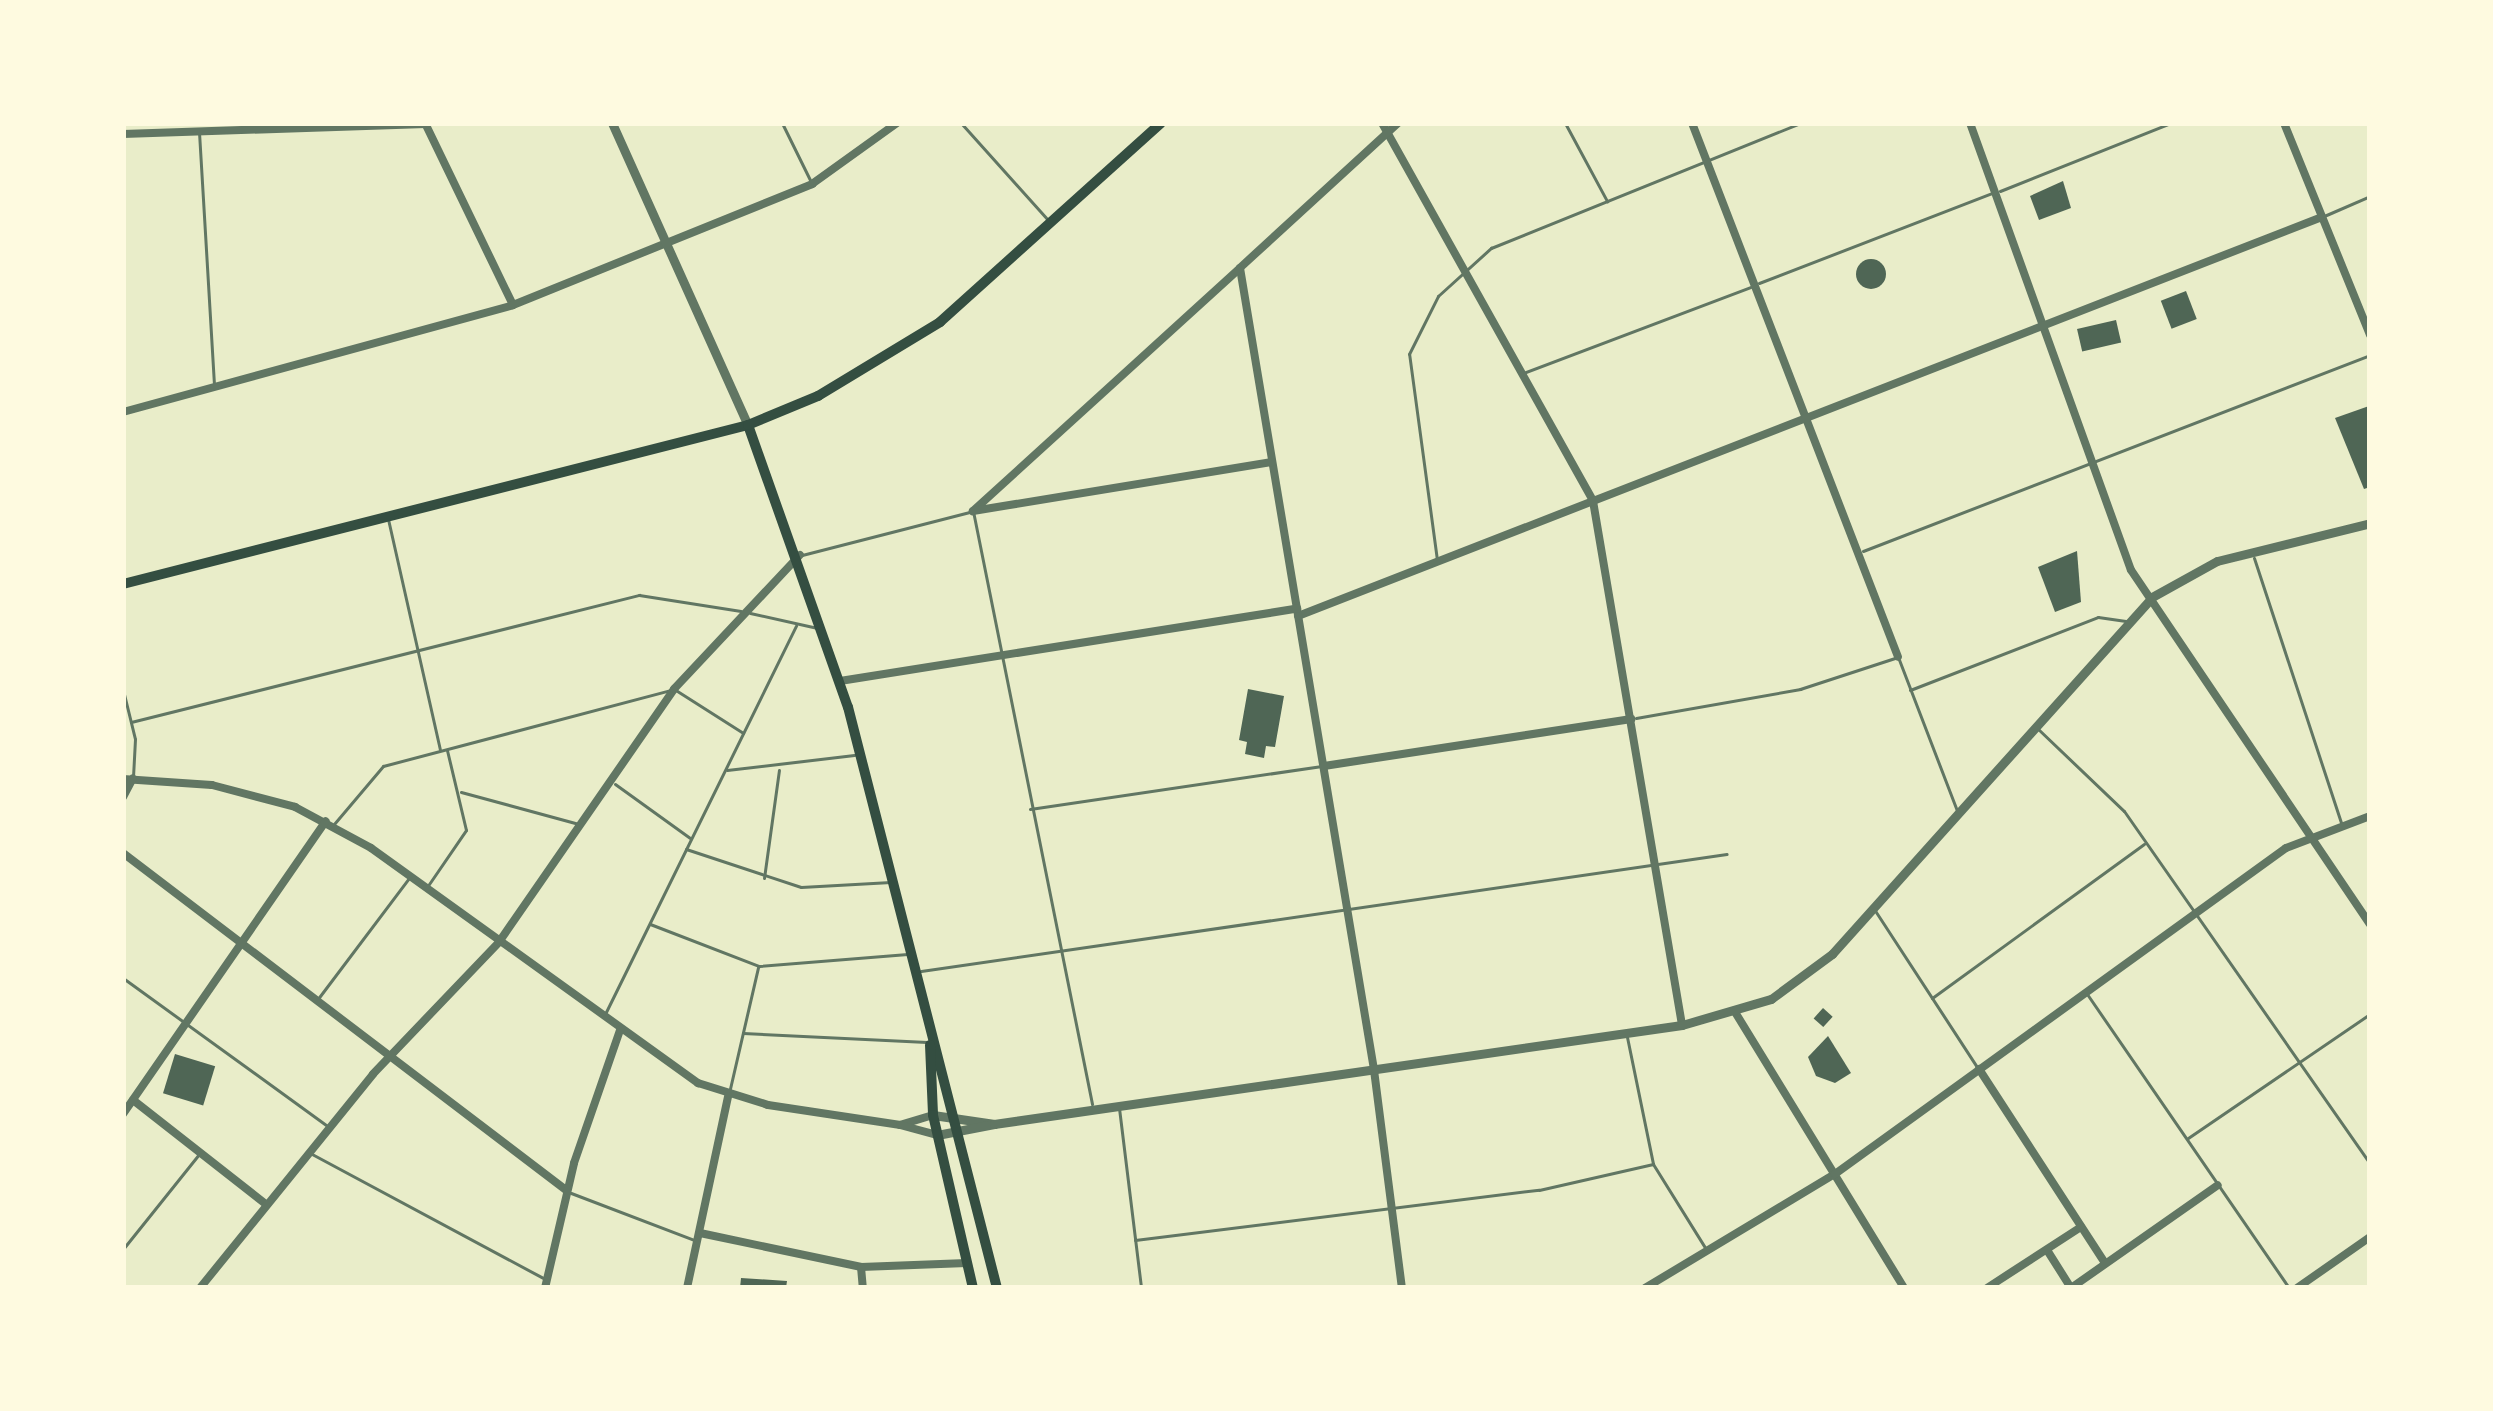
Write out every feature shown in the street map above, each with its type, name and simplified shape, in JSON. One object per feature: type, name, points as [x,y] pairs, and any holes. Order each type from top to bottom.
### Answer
[{"type":"main road","points":[[123,584],[748,425],[904,347],[1160,123]]},
{"type":"main road","points":[[748,425],[825,629],[861,754],[930,1042],[957,1115],[997,1288]]},
{"type":"main road","points":[[930,1042],[933,1115],[973,1288]]},
{"type":"street","points":[[123,134],[426,123],[513,305]]},
{"type":"street","points":[[612,123],[748,425]]},
{"type":"street","points":[[123,412],[513,305],[812,184],[897,123]]},
{"type":"street","points":[[1382,123],[1593,501],[1682,1025]]},
{"type":"street","points":[[973,511],[1398,123]]},
{"type":"street","points":[[1692,123],[1898,657]]},
{"type":"street","points":[[1970,123],[2091,460],[2148,601],[2370,923]]},
{"type":"street","points":[[2284,123],[2370,335]]},
{"type":"street","points":[[840,681],[1001,650],[1298,612],[2322,217]]},
{"type":"street","points":[[1240,268],[1374,1070],[1402,1288]]},
{"type":"street","points":[[973,511],[1273,462]]},
{"type":"street","points":[[123,796],[128,778],[260,795],[330,823],[620,1030],[728,1096],[937,1135],[961,1135],[994,1124],[1626,1034],[1736,1012],[1802,982],[2148,601],[2191,572],[2251,550],[2370,523]]},
{"type":"street","points":[[200,1288],[388,1057],[499,942],[674,689],[800,555]]},
{"type":"street","points":[[1323,766],[1631,719]]},
{"type":"street","points":[[1645,1288],[1834,1174],[2309,835],[2370,816]]},
{"type":"street","points":[[123,1114],[330,823]]},
{"type":"street","points":[[123,853],[566,1190]]},
{"type":"street","points":[[1736,1012],[1904,1288]]},
{"type":"street","points":[[545,1284],[566,1190],[620,1030]]},
{"type":"street","points":[[1979,1070],[2105,1263]]},
{"type":"street","points":[[687,1288],[728,1096]]},
{"type":"street","points":[[133,1100],[267,1205]]},
{"type":"street","points":[[900,1126],[933,1115],[994,1124]]},
{"type":"street","points":[[2047,1250],[2071,1288],[2218,1185]]},
{"type":"street","points":[[1987,1288],[2082,1227]]},
{"type":"street","points":[[699,1237],[861,1267],[967,1263]]},
{"type":"street","points":[[2293,1288],[2370,1237]]},
{"type":"street","points":[[861,1267],[863,1288]]},
{"type":"lane","points":[[782,123],[812,184]]},
{"type":"lane","points":[[961,123],[1051,223]]},
{"type":"lane","points":[[1565,123],[1607,201]]},
{"type":"lane","points":[[1437,562],[1408,354],[1415,328],[1463,266],[1607,201],[1801,123]]},
{"type":"lane","points":[[1523,374],[2171,123]]},
{"type":"lane","points":[[199,131],[214,387]]},
{"type":"lane","points":[[2322,217],[2370,196]]},
{"type":"lane","points":[[1857,553],[2370,355]]},
{"type":"lane","points":[[800,555],[973,511],[1093,1110]]},
{"type":"lane","points":[[388,517],[466,830],[426,889]]},
{"type":"lane","points":[[2251,550],[2341,823]]},
{"type":"lane","points":[[131,722],[639,595],[825,629]]},
{"type":"lane","points":[[1910,690],[2098,617],[2127,622]]},
{"type":"lane","points":[[603,1017],[798,624]]},
{"type":"lane","points":[[1631,719],[1800,688],[1898,657],[1958,813]]},
{"type":"lane","points":[[330,823],[377,769],[674,689],[743,733]]},
{"type":"lane","points":[[123,690],[131,722],[128,778]]},
{"type":"lane","points":[[2034,726],[2103,787],[2146,842],[2370,1163]]},
{"type":"lane","points":[[725,770],[780,768],[861,754]]},
{"type":"lane","points":[[1030,809],[1323,766]]},
{"type":"lane","points":[[764,878],[780,768]]},
{"type":"lane","points":[[612,782],[691,839]]},
{"type":"lane","points":[[458,791],[581,825]]},
{"type":"lane","points":[[1932,998],[2146,842]]},
{"type":"lane","points":[[686,849],[764,878],[816,888],[892,882]]},
{"type":"lane","points":[[914,973],[1727,854]]},
{"type":"lane","points":[[316,1002],[410,877]]},
{"type":"lane","points":[[1873,908],[1979,1070]]},
{"type":"lane","points":[[649,924],[759,966],[910,954]]},
{"type":"lane","points":[[728,1096],[759,966]]},
{"type":"lane","points":[[123,979],[329,1127]]},
{"type":"lane","points":[[2086,992],[2293,1288]]},
{"type":"lane","points":[[2187,1139],[2370,1014]]},
{"type":"lane","points":[[743,1033],[930,1042]]},
{"type":"lane","points":[[1626,1034],[1653,1164],[1707,1251]]},
{"type":"lane","points":[[1118,1106],[1142,1288]]},
{"type":"lane","points":[[123,1250],[200,1152]]},
{"type":"lane","points":[[309,1153],[545,1284]]},
{"type":"lane","points":[[1135,1240],[1539,1190],[1653,1164]]},
{"type":"lane","points":[[566,1190],[699,1237]]},
{"type":"building","points":[[2063,181],[2071,208],[2039,220],[2030,196]]},
{"type":"building","points":[[1871,259],[1882,263],[1886,274],[1882,285],[1871,289],[1860,285],[1856,274],[1860,263]]},
{"type":"building","points":[[2186,291],[2197,319],[2172,329],[2161,301]]},
{"type":"building","points":[[2116,320],[2121,342],[2082,351],[2077,329]]},
{"type":"building","points":[[2369,406],[2370,487],[2364,489],[2335,418]]},
{"type":"building","points":[[2077,551],[2081,602],[2055,612],[2038,567]]},
{"type":"building","points":[[1248,689],[1284,696],[1275,747],[1266,746],[1264,758],[1245,754],[1247,742],[1239,740]]},
{"type":"building","points":[[1823,1008],[1833,1017],[1823,1027],[1814,1018]]},
{"type":"building","points":[[1828,1036],[1851,1073],[1835,1083],[1816,1076],[1808,1057]]},
{"type":"building","points":[[175,1054],[215,1066],[203,1105],[163,1093]]},
{"type":"building","points":[[741,1278],[787,1281],[786,1288],[740,1288]]}]
